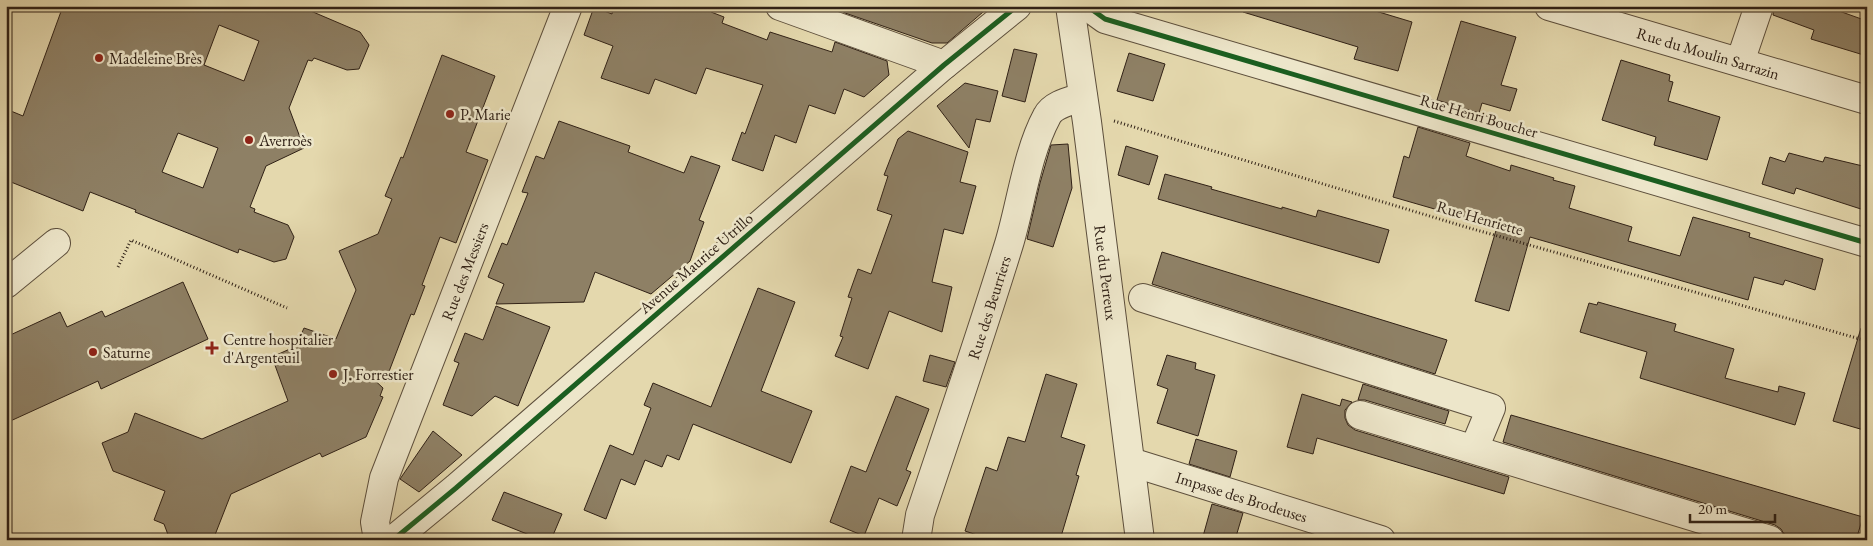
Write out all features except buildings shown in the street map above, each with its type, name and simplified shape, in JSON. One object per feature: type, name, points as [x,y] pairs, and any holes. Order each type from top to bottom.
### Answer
[{"type":"street","name":"Rue des Messiers","points":[[378,540],[375,522],[384,478],[568,6]]},
{"type":"street","points":[[780,6],[944,66]]},
{"type":"street","name":"Avenue Maurice Utrillo","points":[[392,540],[464,481],[944,66],[1017,6]]},
{"type":"street","name":"Rue du Perreux","points":[[1070,6],[1140,540]]},
{"type":"street","name":"Rue Henri Boucher","points":[[1087,6],[1106,19],[1867,243]]},
{"type":"street","name":"Rue du Moulin Sarrazin","points":[[1549,6],[1867,100]]},
{"type":"street","points":[[1740,62],[1759,6]]},
{"type":"street","name":"Rue des Beurriers","points":[[916,540],[920,516],[1009,243],[1034,148],[1041,129],[1048,114],[1059,105],[1085,110]]},
{"type":"street","points":[[6,284],[56,243]]},
{"type":"street","points":[[1144,298],[1491,408],[1474,450]]},
{"type":"street","points":[[1360,415],[1770,540]]},
{"type":"street","name":"Impasse des Brodeuses","points":[[1131,462],[1381,540]]},
{"type":"path","points":[[118,267],[130,240],[288,308]]},
{"type":"cycle path","points":[[393,540],[456,488],[944,65],[1017,6]]},
{"type":"cycle path","points":[[1087,6],[1105,19],[1867,243]]},
{"type":"place","name":"Madeleine Brès","points":[[99,58]]},
{"type":"place","name":"P. Marie","points":[[450,114]]},
{"type":"place","name":"Averroès","points":[[249,140]]},
{"type":"place","name":"Centre hospitalier d'Argenteuil","points":[[212,348]]},
{"type":"place","name":"Saturne","points":[[93,352]]},
{"type":"place","name":"J. Forrestier","points":[[333,374]]}]
